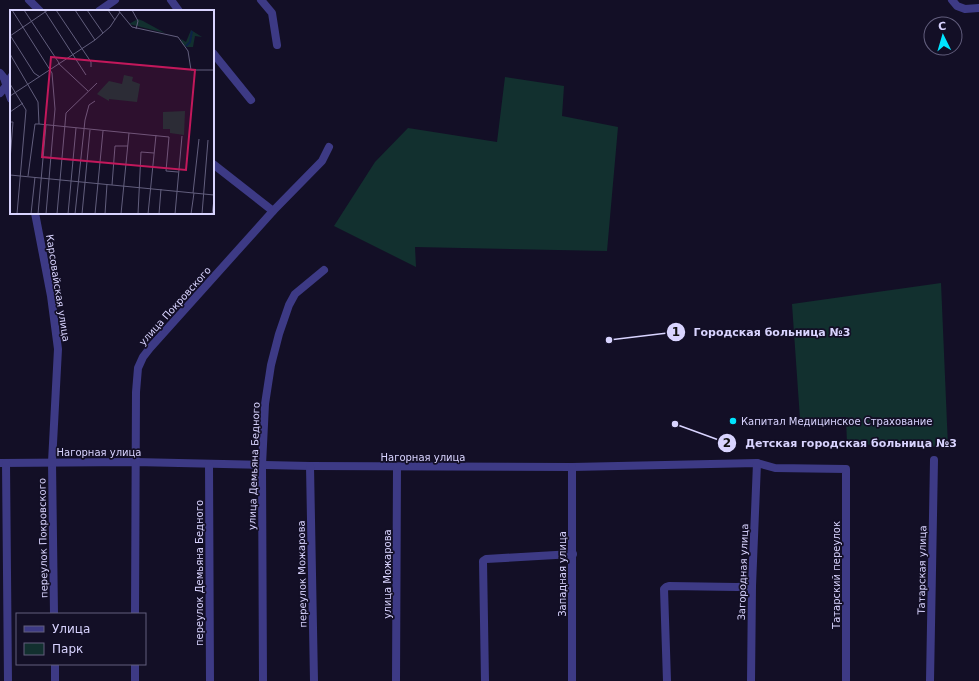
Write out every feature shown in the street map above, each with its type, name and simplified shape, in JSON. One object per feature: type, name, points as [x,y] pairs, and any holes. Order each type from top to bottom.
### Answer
[{"type":"street","points":[[29,0],[39,10]]},
{"type":"street","points":[[100,10],[115,0]]},
{"type":"street","points":[[171,0],[179,10]]},
{"type":"street","points":[[261,0],[272,13],[277,45]]},
{"type":"street","points":[[952,0],[957,6],[965,9],[979,8]]},
{"type":"street","points":[[214,54],[250,100]]},
{"type":"street","points":[[0,73],[4,78],[10,96]]},
{"type":"street","points":[[0,93],[10,79]]},
{"type":"street","name":"улица Покровского","points":[[135,613],[135,462],[136,392],[138,368],[143,357],[273,211],[322,161],[329,147]]},
{"type":"street","points":[[214,165],[273,211]]},
{"type":"street","name":"Карсовайская улица","points":[[35,214],[51,296],[58,349],[52,462]]},
{"type":"street","name":"улица Демьяна Бедного","points":[[263,681],[262,466],[265,404],[271,365],[279,334],[289,305],[295,294],[324,270]]},
{"type":"street","name":"Татарская улица","points":[[930,681],[934,460]]},
{"type":"street","name":"переулок Покровского","points":[[52,462],[54,613]]},
{"type":"street","name":"Нагорная улица","points":[[3,463],[135,462],[262,466],[397,467],[572,467],[757,463],[775,468],[846,469]]},
{"type":"street","points":[[3,463],[8,681]]},
{"type":"street","name":"Загородная улица","points":[[751,681],[752,586],[757,463]]},
{"type":"street","name":"переулок Демьяна Бедного","points":[[208,464],[210,681]]},
{"type":"street","name":"переулок Можарова","points":[[310,466],[314,681]]},
{"type":"street","name":"улица Можарова","points":[[396,681],[397,467]]},
{"type":"street","name":"Западная улица","points":[[572,467],[572,681]]},
{"type":"street","name":"Татарский переулок","points":[[846,469],[846,681]]},
{"type":"street","points":[[485,681],[483,561],[486,559],[573,554]]},
{"type":"street","points":[[667,681],[664,589],[669,586],[752,586]]},
{"type":"street","points":[[55,665],[55,681]]},
{"type":"street","points":[[134,665],[134,681]]},
{"type":"green space","points":[[505,77],[564,86],[562,116],[618,127],[607,251],[415,247],[416,267],[334,226],[375,162],[408,128],[497,142]]},
{"type":"green space","points":[[941,283],[948,447],[847,444],[846,417],[800,419],[792,304]]},
{"type":"place","name":"Городская больница №3","points":[[609,340]]},
{"type":"place","name":"Капитал Медицинское Страхование","points":[[733,421]]},
{"type":"place","name":"Детская городская больница №3","points":[[675,424]]}]
